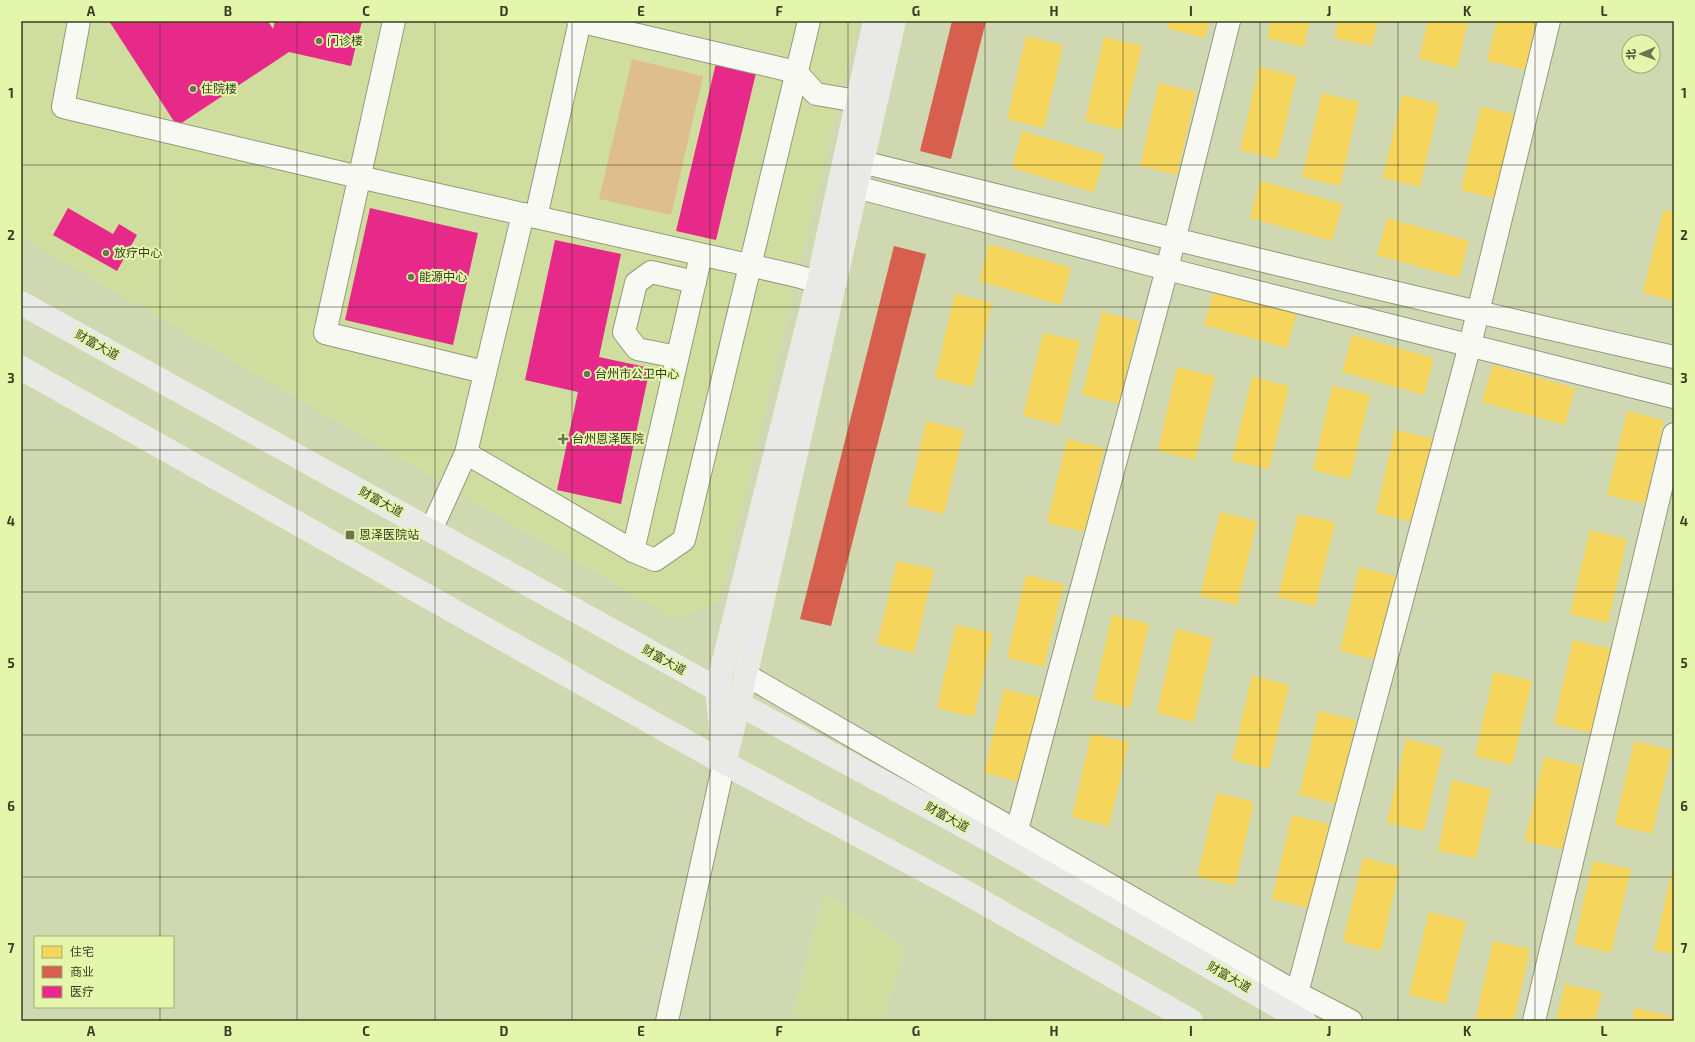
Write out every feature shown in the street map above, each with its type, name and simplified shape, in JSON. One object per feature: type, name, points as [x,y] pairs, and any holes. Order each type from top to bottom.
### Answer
[{"type":"main road","points":[[724,763],[717,689],[826,285],[856,187],[862,162],[866,103],[875,21]]},
{"type":"main road","points":[[724,763],[746,675],[826,285],[866,103],[894,21]]},
{"type":"main road","name":"财富大道","points":[[21,303],[717,689],[739,704],[995,843],[1304,1021]]},
{"type":"main road","points":[[21,368],[724,763],[967,893],[1191,1021]]},
{"type":"street","points":[[79,21],[64,107],[359,177],[750,266],[826,285]]},
{"type":"street","points":[[394,21],[325,333],[484,372]]},
{"type":"street","points":[[431,530],[466,453],[484,372],[530,215],[579,21],[796,72],[816,94],[866,103]]},
{"type":"street","points":[[466,453],[633,551],[655,560],[684,540],[809,21]]},
{"type":"street","points":[[1017,830],[1167,269],[1229,21]]},
{"type":"street","points":[[1297,993],[1470,345],[1549,21]]},
{"type":"street","points":[[862,162],[1174,240],[1478,313],[1674,357]]},
{"type":"street","points":[[856,187],[1167,269],[1674,397]]},
{"type":"street","points":[[633,551],[701,255]]},
{"type":"street","points":[[677,357],[637,349],[624,332],[636,283],[651,272],[695,282]]},
{"type":"street","points":[[1534,1021],[1674,434]]},
{"type":"street","points":[[746,675],[1017,830],[1297,993],[1351,1021]]},
{"type":"street","points":[[667,1021],[724,763]]},
{"type":"shaded area","name":"台州恩泽医院","points":[[21,21],[858,21],[719,602],[675,619],[21,237]]},
{"type":"shaded area","points":[[632,59],[703,76],[671,215],[599,199]]},
{"type":"shaded area","points":[[825,892],[905,946],[883,1021],[791,1021]]},
{"type":"building: 住宅","points":[[1169,21],[1209,21],[1205,38],[1168,29]]},
{"type":"building: 住宅","points":[[1271,21],[1310,21],[1304,47],[1267,38]]},
{"type":"building: 住宅","points":[[1338,21],[1378,21],[1372,46],[1335,38]]},
{"type":"building: 住宅","points":[[1428,21],[1468,21],[1457,68],[1419,59]]},
{"type":"building: 住宅","points":[[1497,21],[1536,21],[1525,70],[1487,61]]},
{"type":"building: 住宅","points":[[1026,36],[1063,45],[1044,128],[1007,119]]},
{"type":"building: 住宅","points":[[1104,37],[1142,46],[1122,130],[1085,121]]},
{"type":"building: 住宅","points":[[1259,67],[1297,76],[1277,159],[1240,150]]},
{"type":"building: 住宅","points":[[1159,83],[1196,92],[1177,175],[1140,166]]},
{"type":"building: 住宅","points":[[1322,93],[1359,102],[1340,186],[1302,177]]},
{"type":"building: 住宅","points":[[1402,95],[1439,104],[1420,187],[1383,178]]},
{"type":"building: 住宅","points":[[1481,107],[1518,115],[1498,199],[1461,190]]},
{"type":"building: 住宅","points":[[1022,131],[1105,155],[1094,192],[1012,168]]},
{"type":"building: 住宅","points":[[1260,181],[1343,204],[1332,241],[1250,218]]},
{"type":"building: 住宅","points":[[1663,210],[1674,212],[1674,301],[1643,293]]},
{"type":"building: 住宅","points":[[1387,218],[1469,241],[1459,278],[1377,255]]},
{"type":"building: 住宅","points":[[989,244],[1071,268],[1061,305],[979,281]]},
{"type":"building: 住宅","points":[[1215,288],[1297,311],[1287,348],[1204,325]]},
{"type":"building: 住宅","points":[[955,294],[992,303],[973,387],[935,378]]},
{"type":"building: 住宅","points":[[1102,312],[1139,321],[1119,404],[1082,395]]},
{"type":"building: 住宅","points":[[1043,333],[1080,341],[1060,425],[1023,416]]},
{"type":"building: 住宅","points":[[1352,335],[1434,358],[1424,395],[1342,372]]},
{"type":"building: 住宅","points":[[1493,365],[1575,388],[1565,425],[1482,402]]},
{"type":"building: 住宅","points":[[1177,367],[1215,376],[1195,460],[1158,451]]},
{"type":"building: 住宅","points":[[1252,377],[1289,386],[1269,469],[1232,461]]},
{"type":"building: 住宅","points":[[1332,386],[1370,395],[1350,479],[1313,470]]},
{"type":"building: 住宅","points":[[1627,411],[1664,420],[1645,504],[1607,495]]},
{"type":"building: 住宅","points":[[926,421],[964,430],[944,514],[907,505]]},
{"type":"building: 住宅","points":[[1395,430],[1433,439],[1413,522],[1376,513]]},
{"type":"building: 住宅","points":[[1067,439],[1104,448],[1085,532],[1047,523]]},
{"type":"building: 住宅","points":[[1220,512],[1257,521],[1237,605],[1200,596]]},
{"type":"building: 住宅","points":[[1298,514],[1335,522],[1315,606],[1278,597]]},
{"type":"building: 住宅","points":[[1590,530],[1627,539],[1608,623],[1570,614]]},
{"type":"building: 住宅","points":[[897,561],[934,569],[914,653],[877,644]]},
{"type":"building: 住宅","points":[[1359,567],[1396,576],[1377,660],[1340,651]]},
{"type":"building: 住宅","points":[[1026,575],[1064,584],[1044,667],[1007,658]]},
{"type":"building: 住宅","points":[[1112,615],[1149,624],[1130,708],[1093,699]]},
{"type":"building: 住宅","points":[[956,625],[993,633],[974,717],[937,708]]},
{"type":"building: 住宅","points":[[1176,629],[1213,638],[1194,722],[1157,713]]},
{"type":"building: 住宅","points":[[1573,640],[1611,649],[1591,733],[1554,724]]},
{"type":"building: 住宅","points":[[1494,672],[1532,681],[1512,765],[1475,756]]},
{"type":"building: 住宅","points":[[1252,676],[1289,685],[1269,769],[1232,760]]},
{"type":"building: 住宅","points":[[1004,689],[1041,698],[1021,782],[984,773]]},
{"type":"building: 住宅","points":[[1319,711],[1356,720],[1337,804],[1299,795]]},
{"type":"building: 住宅","points":[[1091,734],[1129,742],[1109,826],[1072,817]]},
{"type":"building: 住宅","points":[[1406,739],[1443,748],[1424,831],[1387,823]]},
{"type":"building: 住宅","points":[[1634,741],[1672,750],[1652,834],[1615,825]]},
{"type":"building: 住宅","points":[[1544,757],[1582,766],[1562,849],[1525,841]]},
{"type":"building: 住宅","points":[[1452,780],[1491,789],[1476,858],[1438,851]]},
{"type":"building: 住宅","points":[[1217,793],[1254,802],[1235,886],[1197,877]]},
{"type":"building: 住宅","points":[[1292,815],[1329,824],[1309,908],[1272,899]]},
{"type":"building: 住宅","points":[[1363,858],[1400,867],[1381,951],[1343,942]]},
{"type":"building: 住宅","points":[[1593,861],[1631,869],[1611,953],[1574,944]]},
{"type":"building: 住宅","points":[[1674,867],[1674,954],[1654,950]]},
{"type":"building: 住宅","points":[[1429,912],[1466,921],[1446,1004],[1409,995]]},
{"type":"building: 住宅","points":[[1493,941],[1530,949],[1514,1021],[1475,1021]]},
{"type":"building: 住宅","points":[[1565,984],[1602,992],[1595,1021],[1556,1021]]},
{"type":"building: 住宅","points":[[1635,1008],[1673,1017],[1672,1021],[1632,1021]]},
{"type":"building: 商业","points":[[952,21],[986,21],[951,159],[920,151]]},
{"type":"building: 商业","points":[[894,246],[926,254],[831,626],[800,619]]},
{"type":"building: 医疗","name":"住院楼","points":[[109,21],[268,21],[273,29],[275,21],[362,21],[351,66],[289,52],[177,126]]},
{"type":"building: 医疗","points":[[716,63],[756,73],[716,240],[676,231]]},
{"type":"building: 医疗","name":"放疗中心","points":[[68,208],[113,234],[119,224],[137,235],[117,271],[53,235]]},
{"type":"building: 医疗","name":"能源中心","points":[[370,208],[478,233],[453,345],[345,320]]},
{"type":"building: 医疗","name":"台州市公卫中心","points":[[555,240],[621,254],[599,357],[650,368],[621,504],[557,490],[578,392],[525,380]]},
{"type":"place","name":"门诊楼","points":[[319,41]]},
{"type":"place","name":"住院楼","points":[[193,89]]},
{"type":"place","name":"放疗中心","points":[[106,253]]},
{"type":"place","name":"能源中心","points":[[411,277]]},
{"type":"place","name":"台州市公卫中心","points":[[587,374]]},
{"type":"place","name":"台州恩泽医院","points":[[563,439]]},
{"type":"place","name":"恩泽医院站","points":[[350,535]]}]
